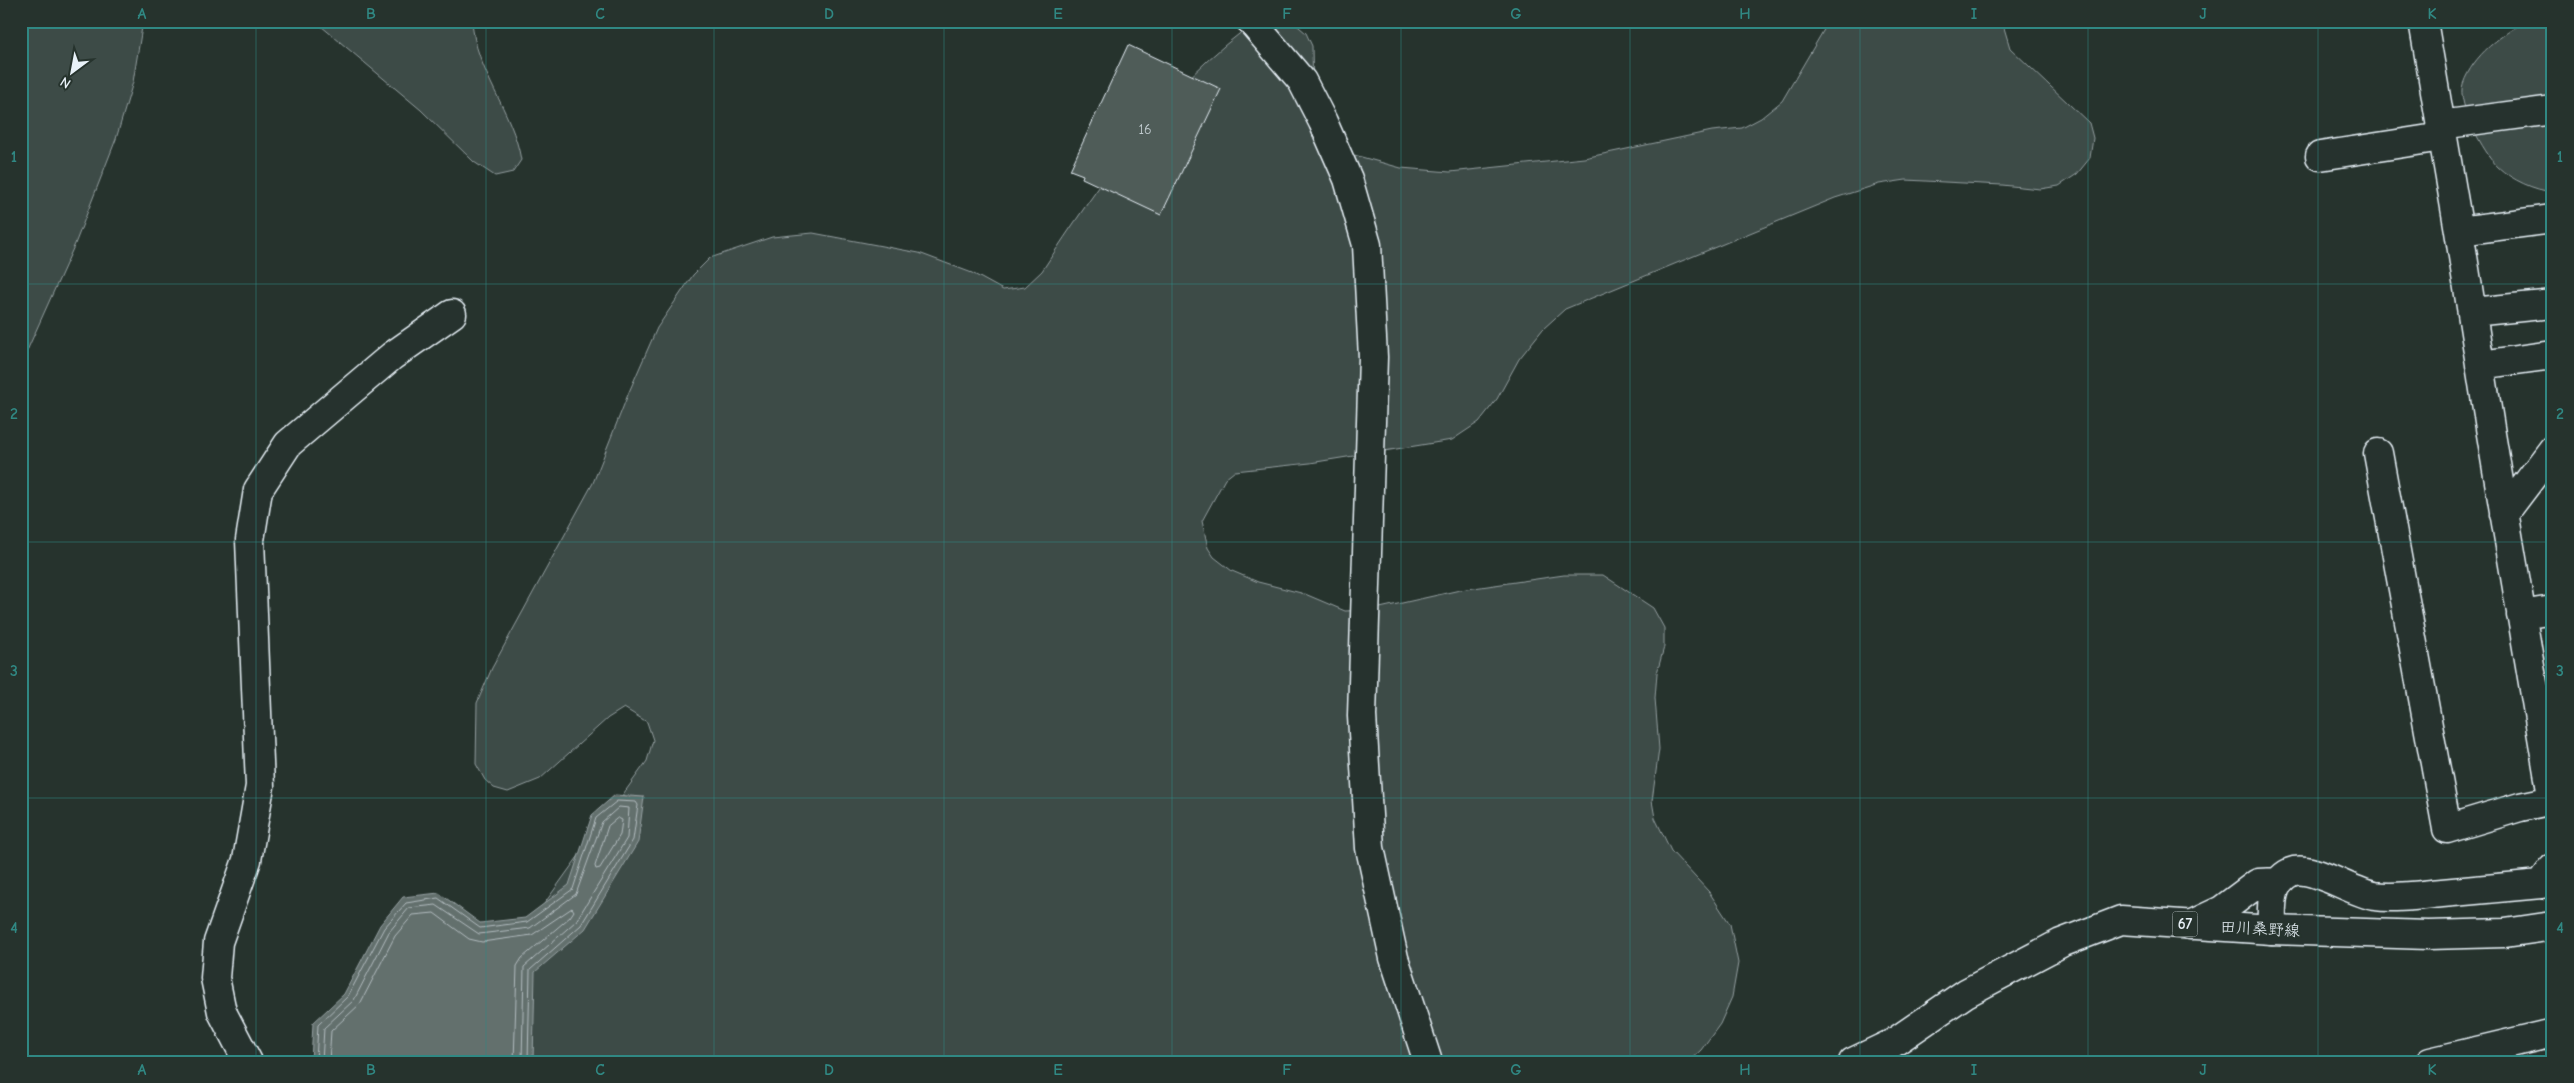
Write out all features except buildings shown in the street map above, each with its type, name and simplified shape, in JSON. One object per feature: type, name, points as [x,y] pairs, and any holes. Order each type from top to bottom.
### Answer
[{"type":"street","points":[[1251,21],[1302,81],[1319,114],[1348,180],[1367,245],[1372,357],[1362,716],[1370,848],[1394,958],[1428,1062]]},
{"type":"street","points":[[2378,453],[2446,829],[2520,807],[2553,801],[2423,21]]},
{"type":"street","points":[[2320,156],[2553,110]]},
{"type":"street","points":[[2459,231],[2553,219]]},
{"type":"street","points":[[2472,312],[2553,304]]},
{"type":"street","points":[[248,1062],[222,1012],[215,978],[218,942],[247,860],[260,786],[250,540],[258,490],[288,444],[392,356],[452,314]]},
{"type":"street","points":[[2480,365],[2553,355]]},
{"type":"street","points":[[2504,514],[2553,450]]},
{"type":"street","points":[[2521,615],[2553,610]]},
{"type":"street","points":[[2272,930],[2272,896],[2278,882],[2291,872],[2311,872],[2342,886],[2374,896],[2416,896],[2541,884],[2553,868]]},
{"type":"street","points":[[2190,925],[2222,910],[2258,883],[2278,882]]},
{"type":"street","name":"田川桑野線","points":[[1853,1062],[1893,1043],[1966,993],[2061,943],[2121,920],[2272,930],[2428,935],[2505,933],[2553,926]]},
{"type":"street","points":[[2430,1062],[2553,1033]]},
{"type":"shaded area","points":[[21,21],[143,21],[133,82],[116,139],[75,244],[21,364]]},
{"type":"shaded area","points":[[315,21],[472,21],[480,56],[517,142],[521,160],[513,172],[495,176],[474,162],[421,110]]},
{"type":"shaded area","points":[[1257,21],[1292,21],[1306,33],[1312,46],[1313,103],[1347,153],[1401,168],[1450,172],[1584,158],[1712,131],[1742,128],[1761,118],[1782,101],[1829,21],[2002,21],[2010,48],[2089,123],[2093,138],[2090,158],[2077,174],[2059,186],[2040,189],[1906,180],[1879,184],[1835,198],[1565,309],[1543,329],[1519,359],[1497,399],[1479,422],[1452,440],[1310,463],[1235,471],[1225,479],[1202,521],[1208,548],[1214,557],[1232,571],[1258,582],[1305,594],[1345,611],[1371,610],[1460,590],[1564,575],[1603,575],[1653,608],[1664,628],[1664,647],[1657,673],[1655,698],[1659,749],[1652,801],[1655,818],[1671,851],[1709,892],[1730,924],[1738,963],[1732,997],[1720,1024],[1701,1050],[1688,1062],[488,1062],[544,904],[647,761],[653,740],[647,722],[624,708],[608,718],[540,779],[508,792],[494,788],[485,780],[476,764],[477,703],[492,668],[593,483],[657,328],[693,275],[710,258],[772,237],[813,233],[919,253],[972,273],[1003,290],[1025,287],[1042,271],[1112,169],[1166,103],[1225,45]]},
{"type":"shaded area","points":[[2527,21],[2553,21],[2553,192],[2524,184],[2498,167],[2479,140],[2467,115],[2462,92],[2463,84],[2468,74],[2489,46]]},
{"type":"water","points":[[615,795],[644,797],[638,842],[585,929],[535,972],[533,1062],[311,1062],[313,1023],[344,994],[380,925],[403,897],[439,893],[480,923],[525,918],[569,885],[592,815]]}]
